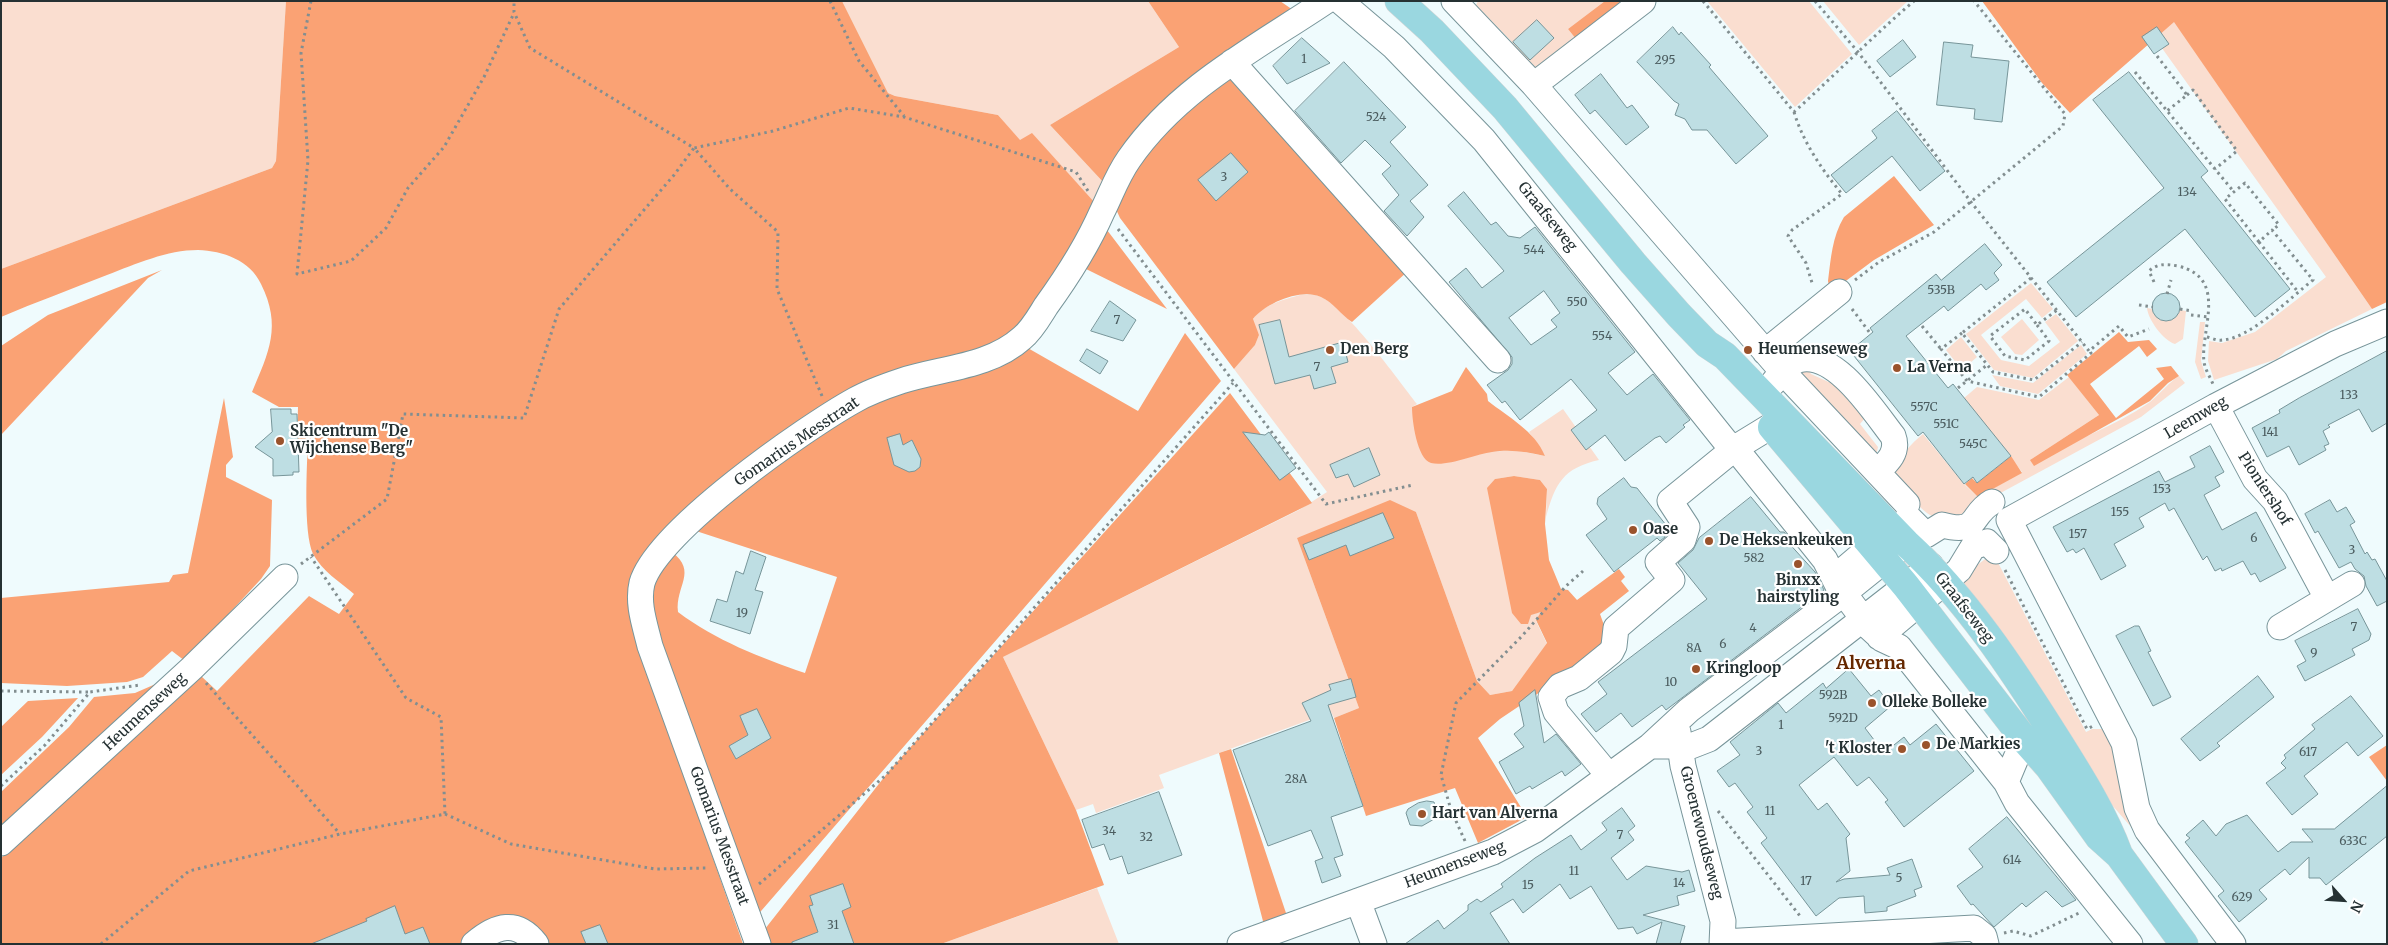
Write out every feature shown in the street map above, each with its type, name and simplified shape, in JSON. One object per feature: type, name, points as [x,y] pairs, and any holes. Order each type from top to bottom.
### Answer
[{"type":"main road","name":"Graafseweg","points":[[1399,1],[1432,31],[1505,108],[1644,276],[1707,344],[1725,356],[1898,530],[1938,574],[2039,710],[2109,828],[2119,855]]},
{"type":"main road","name":"Graafseweg","points":[[1707,344],[1716,364],[1771,426],[1898,530],[1912,594],[2024,739],[2049,767],[2099,836],[2119,855],[2184,944]]},
{"type":"street","name":"Gomarius Messtraat","points":[[758,944],[650,646],[642,614],[640,595],[643,580],[661,550],[682,528],[779,451],[858,398],[902,381],[984,360],[1009,349],[1025,336],[1069,274],[1102,212],[1112,188],[1143,139],[1186,97],[1232,62],[1326,1]]},
{"type":"street","name":"Graafseweg","points":[[1340,1],[1394,47],[1484,140],[1726,442],[1736,448],[1825,560],[1837,592],[1865,629],[1899,647],[2006,782],[2017,803],[2130,944]]},
{"type":"street","name":"Graafseweg","points":[[1454,1],[1534,85],[1782,371],[1878,472],[1898,530]]},
{"type":"street","points":[[1534,85],[1643,1]]},
{"type":"street","points":[[1232,62],[1498,360]]},
{"type":"street","points":[[1765,352],[1839,292]]},
{"type":"street","name":"Leemweg","points":[[2114,721],[2009,520],[2214,395],[2387,322]]},
{"type":"street","points":[[1763,394],[1782,371],[1800,360],[1811,360],[1835,368],[1848,380],[1893,436],[1896,443],[1890,459],[1878,472]]},
{"type":"street","name":"Pioniershof","points":[[2214,395],[2255,479],[2275,501],[2327,598]]},
{"type":"street","points":[[1609,776],[1556,712],[1551,697],[1560,686],[1579,678],[1611,652],[1614,646],[1616,628],[1672,580],[1658,562],[1683,540],[1687,527],[1670,501],[1736,448],[1771,426]]},
{"type":"street","points":[[1650,746],[1691,746],[1709,739],[1865,629],[1938,574],[1959,570],[1976,542],[1973,523],[1982,510],[1992,502]]},
{"type":"street","points":[[1898,530],[1926,535],[1942,525],[1976,542]]},
{"type":"street","name":"Heumenseweg","points":[[1240,944],[1473,859],[1508,845],[1535,830],[1650,746],[1677,721],[1837,592],[1898,530]]},
{"type":"street","name":"Heumenseweg","points":[[1,844],[192,668],[285,577]]},
{"type":"street","points":[[2280,628],[2352,584]]},
{"type":"street","name":"Groenewoudseweg","points":[[1677,721],[1680,747],[1724,921],[1723,943]]},
{"type":"street","points":[[2114,721],[2124,743],[2137,808],[2146,830],[2233,944]]},
{"type":"street","points":[[2006,782],[2024,739]]},
{"type":"street","points":[[1358,901],[1374,944]]},
{"type":"street","points":[[474,944],[499,929],[511,926],[527,932],[536,944]]},
{"type":"street","points":[[1723,943],[1974,928],[1985,940]]},
{"type":"path","points":[[311,1],[301,53],[308,160],[297,274],[351,261],[386,228],[408,188],[444,148],[484,77],[514,12]]},
{"type":"path","points":[[514,1],[514,12],[530,48],[694,148],[730,189],[778,232],[777,289],[830,415]]},
{"type":"path","points":[[830,1],[860,61],[904,117]]},
{"type":"path","points":[[1703,1],[1794,112],[1798,125],[1811,149],[1842,194],[1796,229],[1792,230],[1788,236],[1806,264],[1818,308]]},
{"type":"path","points":[[1815,1],[1858,52],[1971,202],[2091,353],[2039,397],[1967,381],[1922,326]]},
{"type":"path","points":[[1794,112],[1914,1]]},
{"type":"path","points":[[1870,332],[1839,292],[1879,262],[1934,232],[2063,126],[2065,120],[2065,114],[1974,1]]},
{"type":"path","points":[[2157,56],[2187,95]]},
{"type":"path","points":[[2135,72],[2234,192]]},
{"type":"path","points":[[2167,111],[2193,90],[2238,152],[2215,169]]},
{"type":"path","points":[[285,577],[387,499],[404,414],[524,418],[559,309],[674,175],[694,148],[773,131],[849,108],[904,117],[1076,172],[1102,212],[1114,224],[1326,504],[1414,485]]},
{"type":"path","points":[[2258,242],[2279,225],[2245,183],[2225,199],[2258,242],[2298,292]]},
{"type":"path","points":[[2207,337],[2219,341],[2236,337],[2260,323],[2313,280],[2272,230]]},
{"type":"path","points":[[2154,282],[2149,271],[2162,264],[2182,267],[2199,278],[2208,296],[2209,317],[2204,362],[2214,395]]},
{"type":"path","points":[[1941,349],[2031,278]]},
{"type":"path","points":[[2168,294],[2170,280]]},
{"type":"path","points":[[2139,305],[2153,307]]},
{"type":"path","points":[[2025,309],[2037,325],[2049,341],[2025,360],[2006,356],[1990,336],[2025,309]]},
{"type":"path","points":[[2180,309],[2209,317]]},
{"type":"path","points":[[2037,325],[2057,310]]},
{"type":"path","points":[[2089,351],[2119,326],[2128,337],[2149,329]]},
{"type":"path","points":[[1962,333],[1993,372],[2034,380],[2082,342]]},
{"type":"path","points":[[1958,388],[1988,365]]},
{"type":"path","points":[[741,899],[886,776],[1234,383]]},
{"type":"path","points":[[1976,542],[2087,729],[2114,721]]},
{"type":"path","points":[[311,557],[406,698],[441,717],[445,814]]},
{"type":"path","points":[[1473,859],[1451,810],[1441,775],[1456,703],[1522,636],[1566,586],[1583,571]]},
{"type":"path","points":[[192,668],[340,834]]},
{"type":"path","points":[[1,691],[90,692],[143,685]]},
{"type":"path","points":[[1,786],[45,745],[90,692]]},
{"type":"path","points":[[1713,804],[1815,937]]},
{"type":"path","points":[[102,944],[189,871],[340,834],[445,814],[511,844],[655,869],[730,867]]},
{"type":"path","points":[[1985,940],[2013,931],[2031,936],[2098,904]]},
{"type":"shaded area","points":[[1,1],[286,1],[276,161],[272,168],[1,269]]},
{"type":"shaded area","points":[[286,1],[842,1],[888,93],[895,96],[998,115],[1020,140],[1032,133],[1096,204],[1055,280],[1007,340],[903,372],[650,548],[642,655],[743,944],[528,944],[520,916],[506,918],[467,944],[1,944],[1,858],[200,675],[217,691],[309,596],[339,614],[354,594],[321,566],[313,554],[310,544],[306,498],[308,439],[297,439],[298,407],[279,407],[252,392],[268,351],[272,326],[271,313],[261,284],[243,263],[217,252],[198,250],[175,252],[140,262],[1,317],[1,269],[272,168],[276,161]]},
{"type":"shaded area","points":[[842,1],[1148,1],[1179,47],[1050,125],[1104,183],[1096,204],[1032,134],[1020,141],[998,115],[895,96],[888,93]]},
{"type":"shaded area","points":[[1148,1],[1280,1],[1293,10],[1104,183],[1050,125],[1179,47]]},
{"type":"shaded area","points":[[1478,1],[1605,1],[1568,29],[1580,44],[1540,75],[1476,5]]},
{"type":"shaded area","points":[[1605,1],[1635,1],[1580,44],[1568,29]]},
{"type":"shaded area","points":[[1707,1],[1809,1],[1852,54],[1795,107]]},
{"type":"shaded area","points":[[1823,1],[1908,1],[1859,45]]},
{"type":"shaded area","points":[[1982,1],[2387,1],[2387,302],[2372,309],[2174,22],[2070,113],[2042,83]]},
{"type":"shaded area","points":[[2174,21],[2372,309],[2286,351],[2277,359],[2214,380],[2208,361],[2209,341],[2222,343],[2255,332],[2326,277],[2154,37]]},
{"type":"shaded area","points":[[1229,75],[1408,271],[1352,322],[1326,299],[1313,295],[1294,296],[1266,308],[1253,319],[1259,335],[1255,345],[1234,369],[1120,218],[1115,207],[1144,150]]},
{"type":"shaded area","points":[[1894,176],[1934,225],[1874,260],[1835,289],[1829,286],[1828,281],[1833,248],[1837,232],[1844,217]]},
{"type":"shaded area","points":[[1107,230],[1167,309],[1084,268]]},
{"type":"shaded area","points":[[162,270],[148,278],[1,435],[1,346],[48,315]]},
{"type":"shaded area","points":[[2031,283],[2053,309],[2042,318],[2026,299],[1981,335],[2001,360],[2029,366],[2060,342],[2045,322],[2056,314],[2078,341],[2033,378],[1994,370],[1966,334]]},
{"type":"shaded area","points":[[1300,295],[1319,296],[1330,302],[1342,313],[1371,344],[1417,404],[1412,407],[1490,452],[1514,450],[1545,456],[1529,432],[1563,409],[1599,460],[1577,468],[1562,479],[1553,495],[1546,517],[1547,489],[1540,480],[1514,476],[1495,479],[1521,624],[1527,624],[1531,614],[1542,612],[1536,621],[1547,644],[1512,691],[1490,695],[1477,681],[1416,512],[1297,538],[1359,708],[1334,718],[1331,712],[1159,775],[1164,788],[1096,813],[1093,804],[1076,810],[1003,657],[1299,510],[1327,492],[1234,369],[1255,345],[1259,335],[1252,322],[1255,316],[1266,307]]},
{"type":"shaded area","points":[[2147,308],[2153,309],[2157,317],[2167,321],[2176,317],[2180,310],[2186,311],[2183,339],[2175,344],[2166,339],[2153,324]]},
{"type":"shaded area","points":[[2022,319],[2039,340],[2022,355],[2015,354],[2001,337]]},
{"type":"shaded area","points":[[2200,322],[2205,322],[2201,361],[2206,377],[2201,379],[2195,362]]},
{"type":"shaded area","points":[[2119,332],[2128,342],[2149,340],[2157,349],[2147,357],[2139,346],[2090,384],[2116,418],[2164,379],[2156,368],[2171,366],[2179,376],[2168,383],[2150,401],[2034,466],[2030,460],[2099,415],[2067,375]]},
{"type":"shaded area","points":[[1185,333],[1221,381],[755,918],[689,733],[651,609],[654,581],[672,552],[680,559],[685,573],[679,594],[678,612],[723,640],[805,673],[837,577],[693,530],[738,493],[861,408],[1026,347],[1138,411]]},
{"type":"shaded area","points":[[1961,337],[1977,357],[1962,370],[1946,350]]},
{"type":"shaded area","points":[[2081,345],[2087,354],[2038,394],[2000,386],[1992,375],[2033,383]]},
{"type":"shaded area","points":[[1466,367],[1487,394],[1488,401],[1528,432],[1535,439],[1545,456],[1525,452],[1499,451],[1438,464],[1426,460],[1416,438],[1412,407],[1452,391]]},
{"type":"shaded area","points":[[1808,370],[1811,374],[1833,384],[1853,405],[1858,406],[1866,417],[1860,424],[1878,447],[1876,456],[1798,375],[1801,371]]},
{"type":"shaded area","points":[[2179,376],[2185,383],[2141,417],[1958,516],[1941,518],[1932,516],[1910,497],[1895,478],[1894,473],[1897,463],[1910,446],[1923,434],[1964,484],[1978,497],[2022,472],[1964,398],[1977,387],[2039,400],[2069,377],[2099,415],[2030,460],[2122,419],[2150,402]]},
{"type":"shaded area","points":[[1230,393],[1312,503],[1003,657],[1076,810],[1104,885],[941,944],[765,944],[761,934],[889,771]]},
{"type":"shaded area","points":[[224,398],[233,457],[226,465],[226,477],[272,500],[270,566],[261,579],[185,661],[172,651],[143,677],[127,682],[67,686],[1,683],[1,598],[169,582],[173,575],[188,573]]},
{"type":"shaded area","points":[[2011,456],[2022,473],[1978,497],[1965,484],[1972,478],[1977,483]]},
{"type":"shaded area","points":[[1514,476],[1540,480],[1547,489],[1545,524],[1549,560],[1561,589],[1568,590],[1577,600],[1619,569],[1625,577],[1621,581],[1629,591],[1600,614],[1609,639],[1558,680],[1500,719],[1478,738],[1527,817],[1478,843],[1455,788],[1366,816],[1334,718],[1359,708],[1297,538],[1390,500],[1416,512],[1477,681],[1490,695],[1512,691],[1547,643],[1536,620],[1541,612],[1531,615],[1528,624],[1521,624],[1512,613],[1487,488],[1495,479]]},
{"type":"shaded area","points":[[1993,553],[2086,732],[2092,729],[2109,729],[2137,834],[2100,791],[1955,582]]},
{"type":"shaded area","points":[[167,679],[1,831],[1,792],[69,727],[94,697],[135,693]]},
{"type":"shaded area","points":[[78,698],[42,737],[1,775],[1,727],[28,701]]},
{"type":"shaded area","points":[[2387,745],[2387,781],[2369,757]]},
{"type":"shaded area","points":[[1231,749],[1287,916],[1264,925],[1219,753]]},
{"type":"shaded area","points":[[1097,888],[1119,944],[941,944]]},
{"type":"building","points":[[1537,20],[1554,38],[1530,60],[1513,42]]},
{"type":"building","points":[[1673,27],[1679,35],[1681,32],[1711,65],[1709,67],[1768,136],[1736,164],[1707,130],[1692,130],[1685,119],[1675,115],[1679,104],[1637,62]]},
{"type":"building","points":[[2157,27],[2169,44],[2154,54],[2142,37]]},
{"type":"building","points":[[1302,38],[1330,63],[1287,84],[1273,66]]},
{"type":"building","points":[[1903,40],[1916,57],[1890,77],[1877,61]]},
{"type":"building","points":[[1944,42],[1973,45],[1971,57],[2009,61],[2002,122],[1974,119],[1975,109],[1937,105]]},
{"type":"building","points":[[1344,62],[1406,127],[1390,142],[1428,185],[1410,201],[1424,217],[1407,236],[1384,211],[1399,195],[1382,174],[1391,166],[1365,140],[1341,163],[1295,111]]},
{"type":"building","points":[[2129,72],[2208,171],[2201,177],[2290,289],[2255,317],[2185,229],[2076,317],[2047,282],[2164,188],[2093,100]]},
{"type":"building","points":[[1601,74],[1627,108],[1632,105],[1649,127],[1626,145],[1595,110],[1590,114],[1575,95]]},
{"type":"building","points":[[1897,111],[1945,171],[1920,191],[1892,156],[1846,193],[1831,175],[1877,138],[1872,131]]},
{"type":"building","points":[[1231,153],[1248,172],[1216,201],[1198,180]]},
{"type":"building","points":[[1464,192],[1491,225],[1496,222],[1508,236],[1520,238],[1535,227],[1635,352],[1608,373],[1627,395],[1653,374],[1690,420],[1683,425],[1685,427],[1666,443],[1660,436],[1655,438],[1625,461],[1605,435],[1586,450],[1571,430],[1597,410],[1571,379],[1520,420],[1505,401],[1502,403],[1487,385],[1508,370],[1512,364],[1512,357],[1449,282],[1466,268],[1482,288],[1504,271],[1448,206]],"holes":[[[1544,291],[1560,313],[1551,320],[1557,327],[1531,345],[1509,318]]]},
{"type":"building","name":"La Verna","points":[[1985,244],[2002,265],[1994,273],[1999,280],[1986,290],[1981,284],[1948,311],[1944,306],[1906,336],[1948,388],[1953,384],[2011,456],[1977,483],[1973,477],[1964,484],[1923,432],[1918,436],[1850,351],[1873,332],[1870,328],[1936,274],[1941,280]]},
{"type":"building","points":[[2166,293],[2176,297],[2180,307],[2176,317],[2166,321],[2156,317],[2152,307],[2156,297]]},
{"type":"building","points":[[1110,301],[1136,320],[1123,341],[1091,331]]},
{"type":"building","name":"Den Berg","points":[[1280,320],[1289,357],[1343,342],[1348,362],[1331,367],[1336,383],[1314,389],[1310,375],[1275,384],[1259,325]]},
{"type":"building","points":[[1087,349],[1108,361],[1100,374],[1080,361]]},
{"type":"building","points":[[2387,351],[2387,423],[2372,432],[2359,409],[2328,425],[2330,427],[2323,431],[2329,444],[2324,446],[2326,450],[2299,465],[2289,446],[2267,457],[2252,428],[2280,413],[2279,410],[2299,398]]},
{"type":"building","name":"Skicentrum \"De Wijchense Berg\"","points":[[271,409],[291,409],[291,414],[297,414],[299,472],[293,472],[293,475],[273,476],[273,459],[255,447],[272,432]]},
{"type":"building","points":[[1243,432],[1265,435],[1269,432],[1296,468],[1280,480]]},
{"type":"building","points":[[900,434],[903,445],[912,440],[921,459],[920,467],[915,471],[909,472],[894,465],[887,438]]},
{"type":"building","points":[[2210,446],[2224,472],[2215,477],[2220,486],[2204,495],[2222,530],[2256,512],[2286,568],[2260,582],[2255,573],[2251,575],[2243,561],[2222,571],[2221,568],[2215,571],[2207,556],[2203,560],[2174,508],[2169,511],[2165,503],[2139,518],[2144,527],[2114,544],[2126,566],[2101,580],[2084,548],[2076,553],[2073,549],[2067,552],[2053,527],[2159,471],[2165,482],[2195,467],[2190,457]]},
{"type":"building","points":[[1369,448],[1380,475],[1354,487],[1348,474],[1336,478],[1330,465]]},
{"type":"building","points":[[1624,478],[1631,487],[1637,488],[1666,525],[1665,537],[1660,541],[1657,538],[1614,572],[1586,535],[1607,519],[1597,504],[1598,498]]},
{"type":"building","points":[[1751,497],[1780,532],[1784,532],[1787,536],[1786,540],[1815,572],[1824,590],[1666,710],[1662,705],[1632,727],[1621,713],[1596,732],[1581,714],[1607,694],[1598,682],[1707,599],[1678,563],[1693,550],[1699,538]]},
{"type":"building","points":[[2330,500],[2337,512],[2346,507],[2355,522],[2350,525],[2365,554],[2367,552],[2372,560],[2375,559],[2387,581],[2387,601],[2377,606],[2366,586],[2364,576],[2355,569],[2351,562],[2339,568],[2318,531],[2315,533],[2305,514]]},
{"type":"building","points":[[1383,513],[1394,538],[1350,556],[1346,545],[1309,560],[1303,545]]},
{"type":"building","points":[[751,551],[766,557],[755,590],[763,592],[750,634],[710,621],[717,599],[727,602],[736,571],[743,574]]},
{"type":"building","points":[[2358,609],[2371,634],[2369,640],[2352,649],[2355,655],[2305,681],[2297,666],[2306,661],[2295,641]]},
{"type":"building","points":[[2135,626],[2139,626],[2151,651],[2148,652],[2171,697],[2153,706],[2116,636]]},
{"type":"building","points":[[1849,669],[1871,696],[1879,690],[1891,706],[1865,728],[1884,753],[1904,737],[1910,745],[1936,724],[1974,771],[1904,827],[1885,802],[1888,800],[1869,777],[1857,786],[1834,757],[1799,785],[1818,810],[1827,803],[1850,834],[1846,838],[1850,871],[1836,882],[1844,879],[1890,875],[1887,868],[1912,859],[1922,887],[1914,890],[1916,896],[1887,907],[1887,911],[1865,913],[1864,896],[1839,898],[1816,916],[1761,843],[1767,838],[1747,812],[1753,807],[1735,783],[1729,787],[1717,771],[1740,755],[1730,742],[1778,703],[1786,713],[1823,683],[1826,688]]},
{"type":"building","points":[[2258,676],[2274,697],[2217,743],[2220,746],[2200,761],[2181,739]]},
{"type":"building","points":[[1351,679],[1356,697],[1328,705],[1363,806],[1331,817],[1343,855],[1334,858],[1341,876],[1322,883],[1315,861],[1323,858],[1311,830],[1268,846],[1233,750],[1311,721],[1302,703],[1331,690],[1329,685]]},
{"type":"building","points":[[1535,690],[1544,743],[1556,734],[1581,764],[1565,776],[1562,771],[1532,789],[1530,786],[1516,794],[1499,762],[1524,747],[1514,734],[1524,726],[1519,703]]},
{"type":"building","points":[[2351,696],[2383,736],[2358,756],[2347,742],[2304,776],[2318,794],[2292,815],[2266,783],[2286,768],[2281,763],[2286,758],[2284,755],[2315,729],[2312,725]]},
{"type":"building","points":[[757,709],[771,738],[736,759],[729,746],[748,735],[740,716]]},
{"type":"building","points":[[2387,786],[2387,836],[2326,885],[2320,878],[2309,878],[2309,857],[2290,875],[2285,869],[2259,890],[2267,899],[2239,922],[2218,896],[2224,891],[2185,842],[2190,838],[2186,835],[2203,820],[2216,836],[2226,824],[2247,815],[2278,852],[2291,842],[2313,842],[2302,829],[2334,829]]},
{"type":"building","points":[[1159,792],[1182,855],[1128,874],[1122,856],[1110,860],[1104,844],[1092,848],[1082,820]]},
{"type":"building","name":"Hart van Alverna","points":[[1434,802],[1438,815],[1436,818],[1422,826],[1410,825],[1406,813],[1408,809],[1418,803]]},
{"type":"building","points":[[1622,808],[1635,826],[1628,832],[1634,840],[1611,858],[1627,880],[1646,866],[1682,872],[1689,870],[1695,891],[1677,896],[1679,905],[1643,915],[1685,926],[1680,944],[1656,944],[1662,922],[1637,934],[1633,927],[1618,929],[1591,886],[1570,899],[1560,884],[1523,913],[1513,899],[1490,913],[1510,944],[1405,944],[1438,920],[1444,929],[1468,910],[1468,905],[1477,899],[1481,902],[1503,887],[1501,884],[1535,858],[1571,835],[1581,850],[1607,830],[1602,823]]},
{"type":"building","points":[[2007,817],[2076,900],[2062,907],[2046,891],[2026,907],[2022,903],[1994,927],[1973,904],[1971,905],[1957,886],[1983,867],[1969,849]]},
{"type":"building","points":[[843,884],[851,907],[842,911],[854,944],[792,944],[792,942],[818,932],[809,906],[813,905],[810,896]]},
{"type":"building","points":[[395,906],[405,934],[423,927],[430,944],[311,944],[367,921],[366,919]]},
{"type":"building","points":[[600,925],[608,944],[586,944],[581,932]]},
{"type":"place","name":"Den Berg","points":[[1330,350]]},
{"type":"place","name":"Heumenseweg","points":[[1748,350]]},
{"type":"place","name":"La Verna","points":[[1897,368]]},
{"type":"place","name":"Skicentrum \"De Wijchense Berg\"","points":[[280,441]]},
{"type":"place","name":"Oase","points":[[1633,530]]},
{"type":"place","name":"De Heksenkeuken","points":[[1709,541]]},
{"type":"place","name":"Binxx hairstyling","points":[[1798,564]]},
{"type":"place","name":"Kringloop","points":[[1696,669]]},
{"type":"place","name":"Olleke Bolleke","points":[[1872,703]]},
{"type":"place","name":"De Markies","points":[[1926,745]]},
{"type":"place","name":"'t Kloster","points":[[1902,749]]},
{"type":"place","name":"Hart van Alverna","points":[[1422,814]]},
{"type":"district","name":"Alverna","points":[[1871,664]]}]
